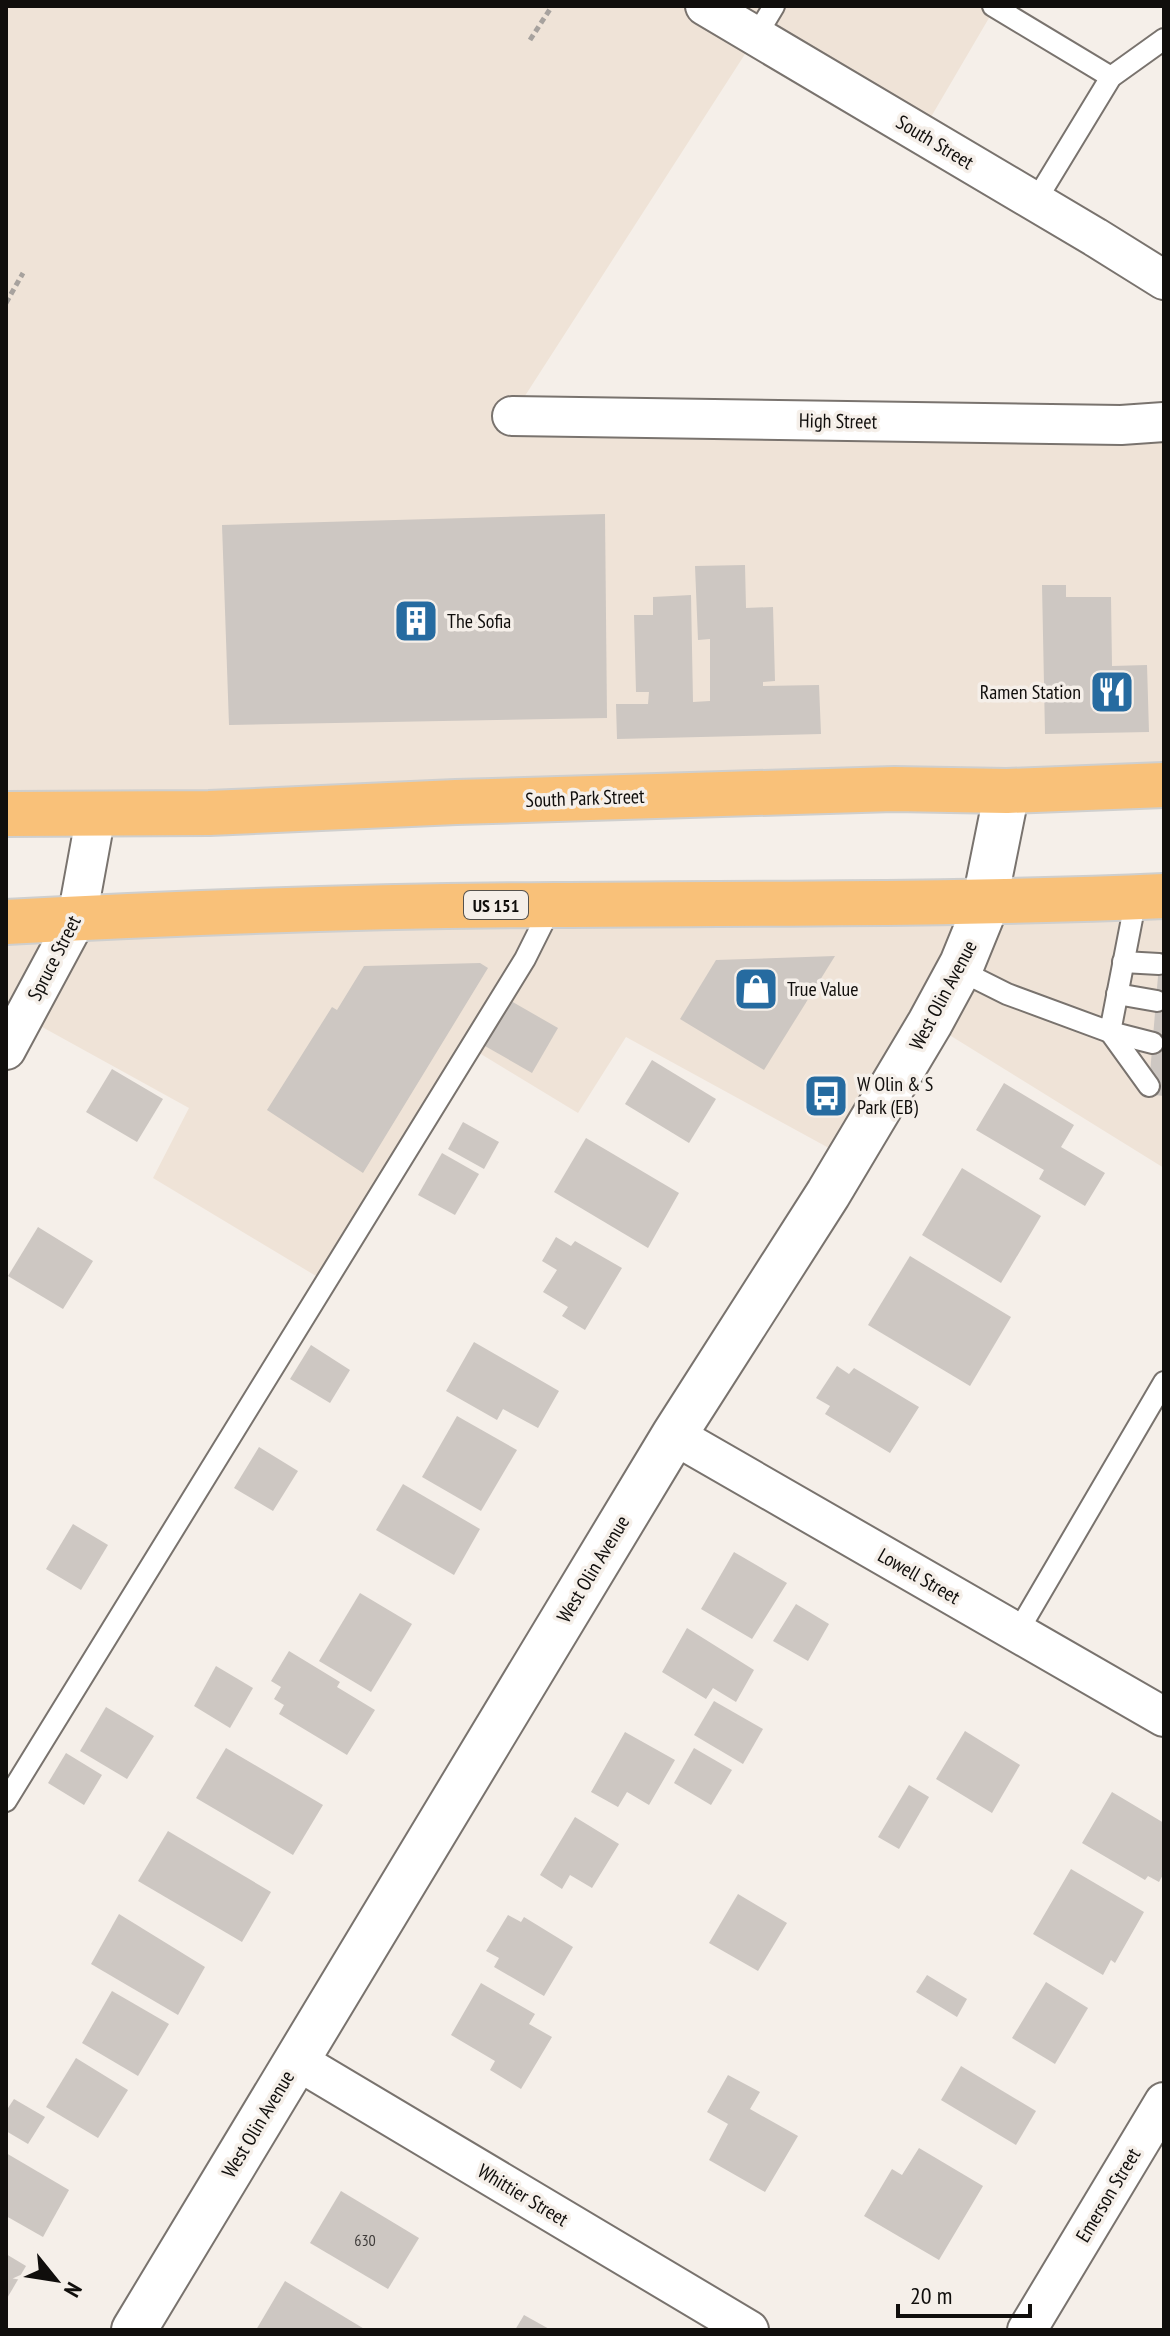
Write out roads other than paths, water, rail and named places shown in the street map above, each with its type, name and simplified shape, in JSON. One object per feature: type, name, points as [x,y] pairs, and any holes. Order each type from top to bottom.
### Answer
[{"type":"main road","name":"South Park Street","points":[[6,814],[209,813],[894,789],[1007,791],[1164,785]]},
{"type":"main road","name":"US 151","points":[[6,922],[178,913],[552,905],[986,903],[1150,897]]},
{"type":"street","name":"South Street","points":[[705,6],[765,21],[1035,202],[1164,280]]},
{"type":"street","name":"High Street","points":[[512,416],[1121,425],[1164,422]]},
{"type":"street","name":"West Olin Avenue","points":[[134,2330],[674,1435],[828,1194],[959,970],[973,942],[986,903],[1007,791]]},
{"type":"street","name":"Spruce Street","points":[[6,1050],[77,918],[96,814]]},
{"type":"street","name":"Lowell Street","points":[[674,1435],[1164,1717]]},
{"type":"street","name":"Whittier Street","points":[[296,2060],[749,2330]]},
{"type":"street","name":"Emerson Street","points":[[1027,2330],[1164,2102]]},
{"type":"lane","points":[[993,6],[1111,77]]},
{"type":"lane","points":[[1035,202],[1111,77],[1160,43],[1164,24]]},
{"type":"lane","points":[[1149,1086],[1110,1032],[1123,962],[1150,897]]},
{"type":"lane","points":[[6,1801],[517,972],[552,905]]},
{"type":"lane","points":[[1123,962],[1159,964]]},
{"type":"lane","points":[[959,970],[1007,994],[1110,1032],[1153,1043]]},
{"type":"lane","points":[[1117,994],[1157,1001]]},
{"type":"lane","points":[[1017,1633],[1164,1382]]},
{"type":"place","name":"The Sofia","points":[[416,621]]},
{"type":"place","name":"Ramen Station","points":[[1112,692]]},
{"type":"place","name":"True Value","points":[[756,989]]},
{"type":"place","name":"W Olin & S Park (EB)","points":[[826,1096]]}]
